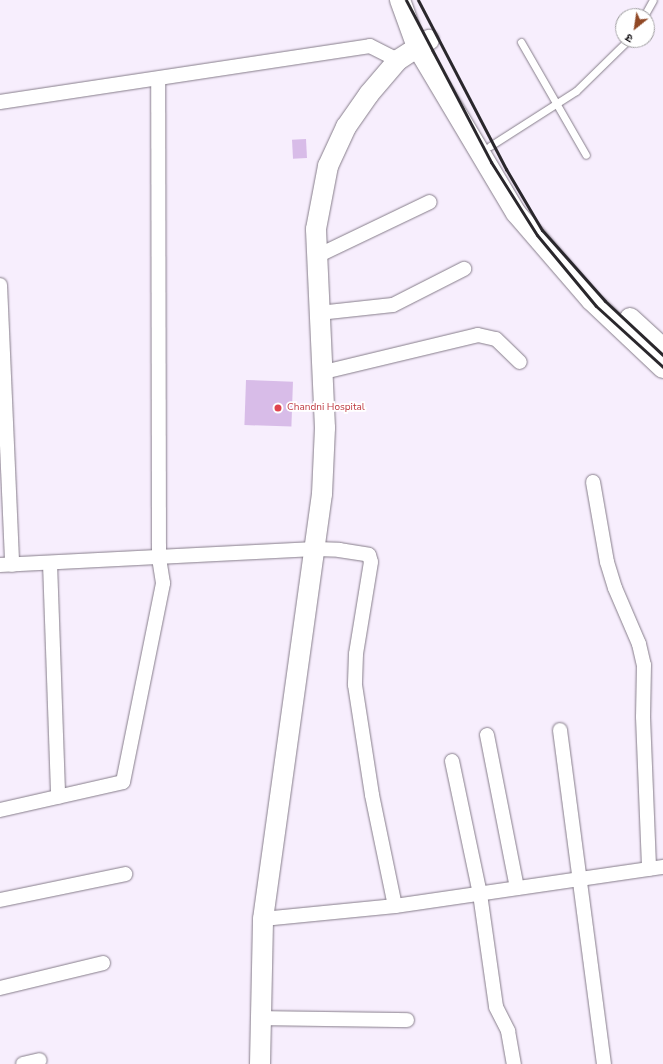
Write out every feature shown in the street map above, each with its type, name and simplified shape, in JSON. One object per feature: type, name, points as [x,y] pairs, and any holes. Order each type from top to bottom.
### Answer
[{"type":"street","points":[[400,0],[516,212],[591,300],[663,368]]},
{"type":"street","points":[[414,0],[423,43],[529,208],[600,290],[663,348]]},
{"type":"street","points":[[260,1064],[263,919],[315,550],[322,487],[325,428],[324,372],[315,257],[316,229],[328,166],[346,127],[369,94],[398,60],[423,43]]},
{"type":"street","points":[[0,102],[370,46],[398,60]]},
{"type":"street","points":[[0,810],[123,782],[162,583],[159,559],[158,79]]},
{"type":"street","points":[[315,257],[430,202]]},
{"type":"street","points":[[319,313],[393,305],[464,269]]},
{"type":"street","points":[[0,285],[6,565],[159,559],[315,550],[363,553],[370,558],[356,654],[355,685],[372,794],[395,906]]},
{"type":"street","points":[[324,372],[478,335],[496,340],[520,362]]},
{"type":"street","points":[[263,919],[395,906],[517,888],[581,881],[656,868],[643,718],[644,665],[639,644],[615,588],[608,562],[593,482]]},
{"type":"street","points":[[50,563],[58,797]]},
{"type":"street","points":[[560,730],[604,1064]]},
{"type":"street","points":[[487,735],[517,888]]},
{"type":"street","points":[[452,761],[480,894],[496,1007],[508,1031],[514,1064]]},
{"type":"street","points":[[0,900],[125,874]]},
{"type":"street","points":[[0,988],[103,963]]},
{"type":"street","points":[[261,1018],[407,1020]]},
{"type":"street","points":[[23,1064],[40,1060]]},
{"type":"lane","points":[[522,42],[586,155]]},
{"type":"lane","points":[[490,146],[557,104],[597,72],[620,48]]},
{"type":"building","points":[[306,139],[307,158],[293,159],[292,140]]},
{"type":"building","points":[[246,380],[293,382],[291,427],[244,425]]},
{"type":"railway","points":[[406,0],[491,162],[537,235],[596,306],[663,367]]},
{"type":"railway","points":[[418,0],[506,169],[542,230],[605,301],[663,355]]},
{"type":"place","name":"Chandni Hospital","points":[[278,408]]}]
